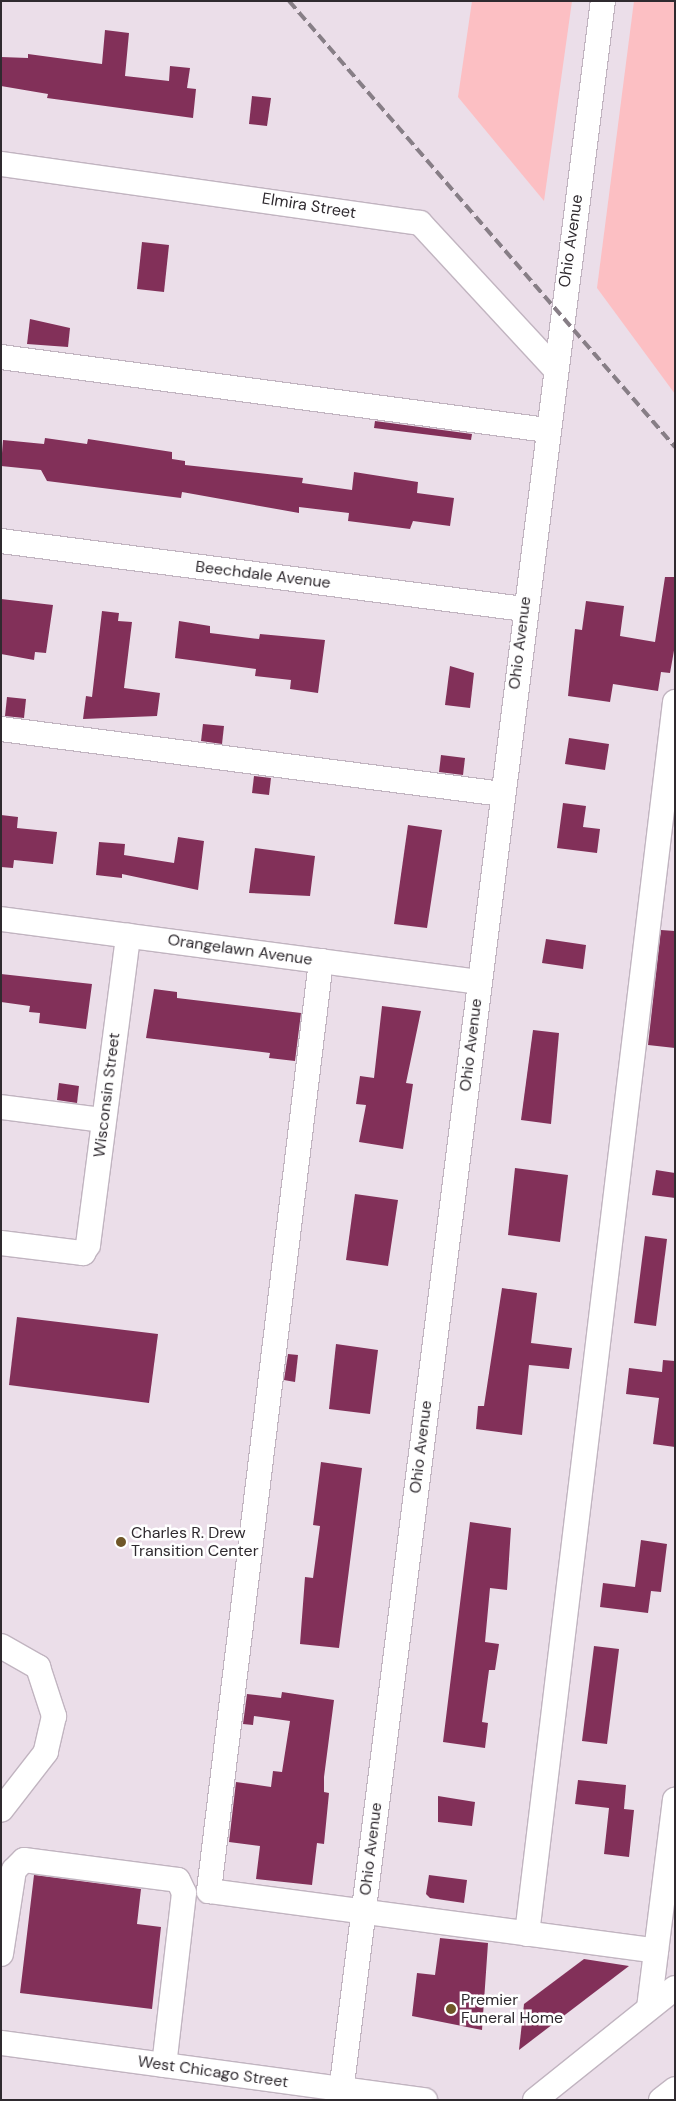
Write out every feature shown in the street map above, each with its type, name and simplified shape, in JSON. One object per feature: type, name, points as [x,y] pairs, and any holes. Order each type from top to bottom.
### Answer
[{"type":"street","name":"Ohio Avenue","points":[[340,2094],[524,609],[603,1]]},
{"type":"street","name":"Elmira Street","points":[[1,164],[420,223],[555,368]]},
{"type":"street","points":[[1,357],[547,430]]},
{"type":"street","name":"Beechdale Avenue","points":[[1,540],[524,609]]},
{"type":"street","points":[[527,1934],[675,702]]},
{"type":"street","points":[[1,729],[502,794]]},
{"type":"street","name":"Orangelawn Avenue","points":[[1,919],[478,982]]},
{"type":"street","name":"Wisconsin Street","points":[[1,1243],[83,1253],[88,1244],[128,936]]},
{"type":"street","points":[[321,961],[209,1892],[656,1951]]},
{"type":"street","points":[[1,1107],[104,1120]]},
{"type":"street","points":[[1,1646],[38,1667],[54,1716],[46,1752],[1,1810]]},
{"type":"street","points":[[649,2008],[656,1951],[670,1870],[675,1800]]},
{"type":"street","points":[[1,1954],[14,1870],[24,1860],[178,1880],[184,1893],[164,2065]]},
{"type":"street","points":[[535,2100],[675,1988]]},
{"type":"street","name":"West Chicago Street","points":[[1,2043],[164,2065],[340,2094],[413,2099]]},
{"type":"street","points":[[661,2100],[675,2089]]},
{"type":"shaded area","points":[[472,1],[572,1],[544,201],[458,97]]},
{"type":"shaded area","points":[[634,1],[675,1],[675,394],[597,288]]},
{"type":"building","points":[[105,30],[129,33],[125,76],[169,81],[170,66],[190,68],[187,88],[196,89],[193,118],[47,98],[48,94],[1,86],[1,57],[28,58],[28,54],[102,64]]},
{"type":"building","points":[[252,96],[271,98],[267,126],[249,124]]},
{"type":"building","points":[[142,242],[169,245],[164,292],[137,289]]},
{"type":"building","points":[[30,319],[70,328],[68,347],[27,344]]},
{"type":"building","points":[[375,421],[472,434],[471,440],[374,428]]},
{"type":"building","points":[[45,438],[87,444],[88,439],[172,452],[172,459],[185,461],[185,465],[303,478],[302,483],[352,490],[354,472],[418,482],[417,493],[454,498],[450,526],[413,521],[410,529],[348,521],[349,513],[299,507],[299,513],[182,492],[181,498],[47,481],[41,470],[1,466],[3,440],[44,444]]},
{"type":"building","points":[[665,577],[675,577],[675,645],[670,673],[661,672],[658,691],[613,684],[610,702],[568,696],[575,629],[582,630],[586,601],[624,606],[620,636],[655,642]]},
{"type":"building","points":[[1,599],[53,605],[46,653],[35,652],[34,660],[1,654]]},
{"type":"building","points":[[102,611],[119,613],[118,621],[132,622],[124,688],[160,693],[157,716],[83,719],[86,696],[92,697]]},
{"type":"building","points":[[179,621],[210,626],[210,633],[259,639],[260,634],[325,640],[318,693],[290,689],[291,680],[255,676],[256,669],[175,658]]},
{"type":"building","points":[[450,666],[474,673],[470,708],[445,705]]},
{"type":"building","points":[[7,697],[26,699],[24,718],[5,716]]},
{"type":"building","points":[[203,724],[224,726],[222,744],[201,741]]},
{"type":"building","points":[[569,738],[609,744],[605,770],[565,764]]},
{"type":"building","points":[[441,755],[465,758],[463,775],[439,772]]},
{"type":"building","points":[[254,776],[271,778],[269,795],[252,793]]},
{"type":"building","points":[[563,803],[586,806],[583,827],[600,829],[597,853],[557,848]]},
{"type":"building","points":[[1,815],[18,817],[17,828],[57,832],[53,864],[14,860],[13,868],[1,867]]},
{"type":"building","points":[[408,825],[442,830],[427,928],[394,924]]},
{"type":"building","points":[[178,837],[204,841],[198,890],[122,874],[122,878],[96,875],[99,842],[125,844],[124,855],[174,863]]},
{"type":"building","points":[[255,848],[315,856],[310,896],[249,893]]},
{"type":"building","points":[[661,930],[675,931],[675,1048],[648,1045]]},
{"type":"building","points":[[546,939],[586,945],[583,969],[542,963]]},
{"type":"building","points":[[1,974],[92,984],[86,1029],[39,1023],[40,1013],[29,1012],[30,1006],[1,1002]]},
{"type":"building","points":[[154,989],[177,992],[177,998],[301,1013],[295,1061],[269,1058],[270,1053],[146,1038]]},
{"type":"building","points":[[382,1006],[421,1011],[406,1083],[413,1084],[403,1149],[359,1142],[366,1105],[356,1104],[360,1076],[374,1078]]},
{"type":"building","points":[[533,1030],[559,1033],[551,1124],[521,1120]]},
{"type":"building","points":[[59,1083],[79,1086],[77,1103],[57,1100]]},
{"type":"building","points":[[515,1168],[568,1175],[560,1242],[508,1235]]},
{"type":"building","points":[[656,1170],[675,1173],[675,1198],[652,1195]]},
{"type":"building","points":[[355,1194],[398,1200],[388,1266],[346,1260]]},
{"type":"building","points":[[645,1236],[667,1239],[656,1326],[634,1323]]},
{"type":"building","points":[[502,1288],[537,1293],[531,1343],[572,1348],[569,1369],[529,1365],[522,1435],[476,1429],[478,1406],[484,1406]]},
{"type":"building","points":[[17,1317],[158,1334],[149,1403],[9,1385]]},
{"type":"building","points":[[336,1344],[378,1350],[370,1414],[329,1409]]},
{"type":"building","points":[[288,1354],[298,1355],[295,1382],[284,1380]]},
{"type":"building","points":[[663,1360],[675,1361],[675,1447],[653,1444],[659,1398],[626,1394],[629,1368],[662,1372]]},
{"type":"building","points":[[321,1462],[362,1468],[339,1648],[300,1644],[305,1577],[313,1578],[320,1526],[313,1525]]},
{"type":"building","points":[[470,1522],[511,1528],[507,1590],[490,1588],[485,1642],[499,1644],[495,1670],[489,1670],[482,1722],[488,1723],[485,1748],[443,1742]]},
{"type":"building","points":[[641,1540],[667,1544],[661,1592],[651,1591],[648,1613],[600,1607],[603,1583],[635,1587]]},
{"type":"building","points":[[594,1646],[619,1649],[607,1744],[582,1741]]},
{"type":"building","points":[[282,1692],[334,1700],[324,1777],[324,1792],[329,1793],[324,1844],[317,1843],[312,1885],[256,1879],[260,1846],[229,1842],[236,1782],[271,1787],[273,1771],[282,1772],[290,1721],[254,1716],[253,1725],[243,1724],[247,1694],[281,1698]]},
{"type":"building","points":[[578,1780],[626,1785],[624,1809],[634,1810],[629,1857],[604,1854],[609,1808],[575,1804]]},
{"type":"building","points":[[438,1796],[475,1802],[472,1826],[438,1822]]},
{"type":"building","points":[[34,1875],[141,1889],[137,1924],[161,1927],[152,2009],[20,1993]]},
{"type":"building","points":[[429,1875],[467,1880],[464,1903],[430,1898],[426,1894]]},
{"type":"building","points":[[440,1938],[488,1943],[482,2030],[412,2016],[417,1973],[435,1975]]},
{"type":"building","points":[[584,1959],[629,1966],[519,2050],[524,2004]]},
{"type":"railway","points":[[289,1],[675,447]]},
{"type":"place","name":"Charles R. Drew Transition Center","points":[[121,1542]]},
{"type":"place","name":"Premier Funeral Home","points":[[451,2009]]}]
